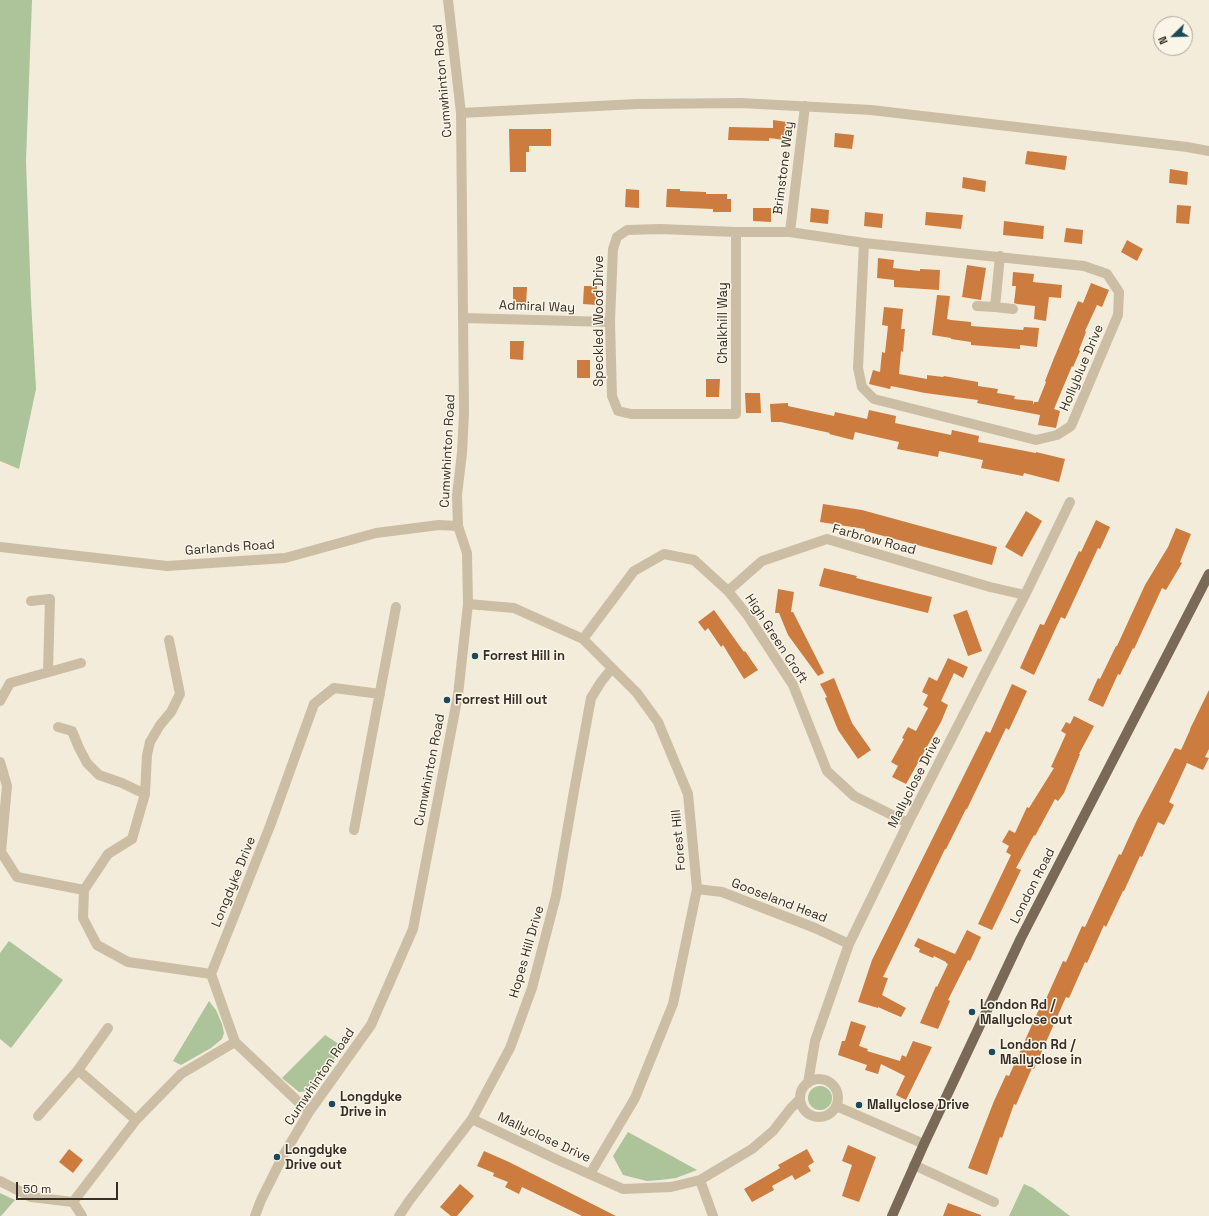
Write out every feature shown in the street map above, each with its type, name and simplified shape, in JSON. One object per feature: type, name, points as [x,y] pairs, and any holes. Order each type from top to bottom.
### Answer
[{"type":"main road","name":"London Road","points":[[892,1216],[914,1165],[1021,938],[1209,574]]},
{"type":"street","name":"Cumwhinton Road","points":[[255,1216],[261,1200],[284,1154],[309,1112],[371,1025],[413,929],[458,695],[468,604],[466,553],[458,526],[457,495],[462,453],[464,413],[461,113],[448,0]]},
{"type":"street","points":[[461,113],[637,104],[741,103],[805,106],[871,110],[1187,146],[1209,151]]},
{"type":"street","name":"Brimstone Way","points":[[790,232],[805,106]]},
{"type":"street","name":"Speckled Wood Drive","points":[[618,411],[612,396],[610,322],[613,249],[617,237],[627,230],[660,229],[736,232],[790,232]]},
{"type":"street","name":"Chalkhill Way","points":[[618,411],[631,414],[736,414],[736,232]]},
{"type":"street","name":"Hollyblue Drive","points":[[790,232],[864,243],[1000,256],[1084,266],[1107,274],[1119,292],[1118,315],[1071,426],[1057,435],[1036,440],[874,399],[862,387],[858,368],[864,243]]},
{"type":"street","points":[[995,307],[1000,256]]},
{"type":"street","points":[[977,306],[1013,309]]},
{"type":"street","name":"Admiral Way","points":[[463,318],[610,322]]},
{"type":"street","name":"Mallyclose Drive","points":[[472,1119],[623,1189],[671,1187],[700,1180],[752,1150],[773,1131],[800,1099],[803,1088],[808,1083],[815,1041],[849,944],[908,823],[1025,595],[1070,502]]},
{"type":"street","name":"Garlands Road","points":[[0,547],[167,566],[285,558],[376,533],[439,525],[458,526]]},
{"type":"street","name":"Farbrow Road","points":[[728,591],[762,561],[827,539],[990,587],[1025,595]]},
{"type":"street","name":"High Green Croft","points":[[583,639],[634,571],[664,554],[694,560],[728,591],[748,616],[793,685],[815,737],[827,771],[854,796],[908,823]]},
{"type":"street","points":[[31,601],[50,599],[48,672]]},
{"type":"street","name":"Forest Hill","points":[[468,604],[514,608],[583,639],[636,693],[658,722],[688,794],[697,889],[673,1004],[635,1098],[590,1174]]},
{"type":"street","points":[[354,830],[396,608]]},
{"type":"street","points":[[169,640],[180,694],[171,712],[160,724],[150,742],[147,755],[146,794],[132,839],[108,854],[84,890],[83,918],[97,945],[128,962],[211,974],[235,1042],[309,1112]]},
{"type":"street","points":[[0,701],[10,683],[81,662]]},
{"type":"street","name":"Hopes Hill Drive","points":[[399,1216],[408,1201],[472,1119],[510,1048],[532,988],[556,896],[591,698],[612,668]]},
{"type":"street","name":"Longdyke Drive","points":[[211,974],[270,826],[314,704],[334,688],[380,694]]},
{"type":"street","points":[[58,727],[72,731],[87,763],[99,776],[122,783],[146,794]]},
{"type":"street","points":[[0,762],[7,786],[2,820],[1,852],[17,877],[84,890]]},
{"type":"street","name":"Gooseland Head","points":[[697,889],[722,892],[815,928],[849,944]]},
{"type":"street","points":[[38,1116],[78,1070],[108,1028]]},
{"type":"street","points":[[73,1202],[136,1120],[181,1074],[235,1042]]},
{"type":"street","points":[[78,1070],[136,1120]]},
{"type":"street","points":[[800,1099],[804,1110],[814,1116],[824,1116],[836,1106],[837,1094],[832,1085],[823,1079],[817,1079],[808,1083]]},
{"type":"street","points":[[836,1106],[924,1144]]},
{"type":"street","points":[[914,1165],[994,1202]]},
{"type":"street","points":[[700,1180],[713,1216]]},
{"type":"street","points":[[0,1181],[31,1197],[73,1202]]},
{"type":"street","points":[[73,1202],[82,1216]]},
{"type":"green space","points":[[0,0],[32,0],[26,161],[36,389],[19,469],[0,461]]},
{"type":"green space","points":[[9,941],[63,980],[11,1048],[0,1039],[0,953]]},
{"type":"green space","points":[[209,1001],[216,1010],[222,1024],[224,1033],[222,1039],[211,1048],[181,1065],[173,1061]]},
{"type":"green space","points":[[325,1035],[342,1046],[312,1091],[299,1092],[282,1078]]},
{"type":"green space","points":[[820,1086],[825,1087],[831,1093],[831,1103],[825,1109],[820,1110],[815,1109],[809,1103],[808,1098],[809,1093],[815,1087]]},
{"type":"green space","points":[[628,1132],[697,1170],[676,1178],[647,1181],[623,1175],[613,1156]]},
{"type":"green space","points":[[1024,1184],[1033,1188],[1070,1216],[1009,1216]]},
{"type":"green space","points":[[0,1193],[15,1200],[1,1216],[0,1216]]},
{"type":"building","points":[[773,120],[787,122],[785,140],[769,138],[769,141],[728,140],[729,127],[773,128]]},
{"type":"building","points":[[509,129],[551,129],[551,146],[529,146],[529,152],[526,152],[526,172],[510,172]]},
{"type":"building","points":[[835,133],[854,135],[852,149],[834,147]]},
{"type":"building","points":[[1027,151],[1067,156],[1065,170],[1025,164]]},
{"type":"building","points":[[1170,169],[1188,172],[1187,185],[1169,183]]},
{"type":"building","points":[[963,177],[986,181],[985,192],[962,188]]},
{"type":"building","points":[[626,189],[639,190],[639,208],[625,207]]},
{"type":"building","points":[[667,189],[706,192],[706,194],[727,194],[727,199],[731,199],[731,212],[713,212],[713,209],[666,207]]},
{"type":"building","points":[[1177,205],[1191,206],[1189,224],[1176,223]]},
{"type":"building","points":[[753,208],[771,208],[771,222],[753,221]]},
{"type":"building","points":[[811,208],[829,210],[828,224],[810,222]]},
{"type":"building","points":[[865,212],[883,214],[882,228],[864,226]]},
{"type":"building","points":[[926,212],[963,215],[961,229],[925,225]]},
{"type":"building","points":[[1004,221],[1044,226],[1043,239],[1003,235]]},
{"type":"building","points":[[1066,228],[1083,230],[1082,244],[1064,242]]},
{"type":"building","points":[[1127,240],[1143,249],[1137,261],[1121,252]]},
{"type":"building","points":[[878,258],[894,260],[893,268],[920,271],[920,269],[940,270],[939,290],[894,287],[894,280],[877,278]]},
{"type":"building","points":[[967,265],[986,268],[981,300],[962,297]]},
{"type":"building","points":[[1013,272],[1034,274],[1033,282],[1062,285],[1061,298],[1049,297],[1046,321],[1034,319],[1035,306],[1014,303],[1016,286],[1012,286]]},
{"type":"building","points":[[1091,283],[1109,290],[1102,307],[1097,305],[1085,331],[1086,332],[1079,350],[1080,351],[1054,409],[1060,411],[1056,428],[1038,425],[1040,415],[977,403],[978,400],[925,393],[891,386],[890,389],[869,384],[873,370],[880,372],[882,352],[885,353],[888,326],[882,325],[884,307],[903,309],[901,329],[905,329],[899,374],[927,379],[927,375],[944,376],[978,382],[978,386],[998,389],[997,393],[1015,396],[1014,399],[1033,401],[1033,405],[1034,402],[1038,402],[1054,358],[1078,301],[1083,303]]},
{"type":"building","points":[[584,286],[597,286],[597,305],[583,304]]},
{"type":"building","points":[[513,287],[527,287],[526,305],[513,305]]},
{"type":"building","points":[[937,295],[950,296],[947,319],[971,322],[971,326],[1023,330],[1024,327],[1039,328],[1037,347],[1020,345],[1020,349],[971,345],[971,342],[932,335]]},
{"type":"building","points":[[510,341],[524,341],[523,360],[510,359]]},
{"type":"building","points":[[577,360],[590,360],[590,378],[577,378]]},
{"type":"building","points":[[706,379],[720,379],[719,397],[706,397]]},
{"type":"building","points":[[745,393],[760,393],[761,413],[746,413]]},
{"type":"building","points":[[788,403],[788,406],[834,416],[835,412],[867,419],[869,410],[896,416],[895,423],[951,435],[952,430],[979,436],[978,442],[1036,452],[1065,459],[1059,482],[1024,473],[1023,476],[981,468],[983,460],[939,451],[938,457],[897,449],[899,442],[855,432],[853,440],[829,434],[830,433],[781,422],[771,422],[770,404]]},
{"type":"building","points":[[823,504],[862,510],[997,547],[992,565],[865,531],[865,529],[820,522]]},
{"type":"building","points":[[1026,511],[1042,521],[1022,557],[1005,547]]},
{"type":"building","points":[[1096,520],[1110,527],[1100,549],[1098,548],[1065,619],[1061,617],[1034,675],[1020,668],[1040,624],[1044,625],[1079,551],[1081,552]]},
{"type":"building","points":[[1176,528],[1191,534],[1180,562],[1182,563],[1166,590],[1162,588],[1134,649],[1133,648],[1120,675],[1118,674],[1103,707],[1088,700],[1098,678],[1100,679],[1117,646],[1145,585],[1168,547]]},
{"type":"building","points":[[824,568],[857,576],[856,578],[932,597],[928,613],[819,586]]},
{"type":"building","points":[[778,589],[794,592],[791,612],[793,612],[824,673],[818,676],[788,635],[779,613],[775,613]]},
{"type":"building","points":[[714,610],[758,670],[744,679],[723,645],[721,647],[708,628],[705,631],[698,622]]},
{"type":"building","points":[[967,610],[982,651],[968,656],[953,615]]},
{"type":"building","points":[[948,658],[968,667],[963,678],[954,673],[941,701],[948,705],[941,722],[906,784],[892,777],[898,766],[891,762],[904,739],[902,738],[908,727],[916,731],[928,708],[923,705],[928,695],[922,692],[929,677],[937,681]]},
{"type":"building","points":[[834,678],[852,723],[871,750],[858,759],[838,730],[825,698],[827,697],[820,684]]},
{"type":"building","points":[[1012,684],[1027,691],[1009,730],[1006,728],[967,809],[945,849],[883,977],[888,978],[882,995],[906,1008],[901,1017],[878,1007],[858,1002],[872,960],[986,731],[990,733]]},
{"type":"building","points":[[1209,690],[1209,749],[1205,757],[1209,758],[1203,770],[1187,763],[1169,802],[1174,805],[1164,825],[1158,822],[1106,927],[1104,925],[1087,963],[1085,962],[1069,998],[1066,997],[1034,1069],[1032,1068],[1016,1105],[1014,1104],[1002,1138],[1000,1137],[987,1175],[968,1168],[994,1101],[1006,1075],[1009,1076],[1044,998],[1046,999],[1063,961],[1066,962],[1082,926],[1085,927],[1119,854],[1121,855],[1137,820],[1175,748],[1181,750]]},
{"type":"building","points":[[1074,716],[1094,726],[1079,754],[1064,793],[1058,801],[1055,799],[1016,868],[1021,870],[992,930],[978,924],[1011,855],[1006,852],[1009,846],[1002,842],[1009,830],[1015,833],[1027,807],[1029,808],[1054,768],[1051,767],[1066,734],[1061,731],[1066,722],[1070,724]]},
{"type":"building","points":[[967,930],[981,937],[970,961],[968,960],[948,1000],[950,1001],[938,1029],[920,1023],[936,986],[937,987],[948,964],[934,956],[933,958],[919,952],[920,949],[914,946],[918,938],[955,954]]},
{"type":"building","points":[[851,1021],[866,1026],[859,1046],[868,1049],[867,1051],[900,1061],[902,1055],[906,1057],[913,1041],[932,1047],[906,1100],[896,1095],[905,1076],[881,1064],[878,1074],[865,1070],[867,1065],[838,1055],[842,1041],[845,1041]]},
{"type":"building","points":[[848,1145],[876,1157],[859,1202],[842,1196],[852,1165],[842,1161]]},
{"type":"building","points":[[69,1149],[83,1160],[73,1173],[59,1162]]},
{"type":"building","points":[[807,1149],[814,1162],[808,1166],[811,1171],[795,1180],[792,1175],[772,1186],[774,1190],[752,1202],[744,1189],[780,1168],[778,1165]]},
{"type":"building","points":[[484,1151],[616,1216],[582,1216],[522,1187],[519,1194],[505,1187],[508,1182],[493,1176],[494,1173],[477,1166]]},
{"type":"building","points":[[460,1184],[474,1196],[457,1216],[451,1216],[440,1207]]},
{"type":"building","points":[[948,1203],[981,1215],[981,1216],[943,1216]]},
{"type":"place","name":"Forrest Hill in","points":[[475,656]]},
{"type":"place","name":"Forrest Hill out","points":[[447,700]]},
{"type":"place","name":"London Rd / Mallyclose out","points":[[972,1012]]},
{"type":"place","name":"London Rd / Mallyclose in","points":[[992,1052]]},
{"type":"place","name":"Longdyke Drive in","points":[[332,1104]]},
{"type":"place","name":"Mallyclose Drive","points":[[859,1105]]},
{"type":"place","name":"Longdyke Drive out","points":[[277,1157]]}]
